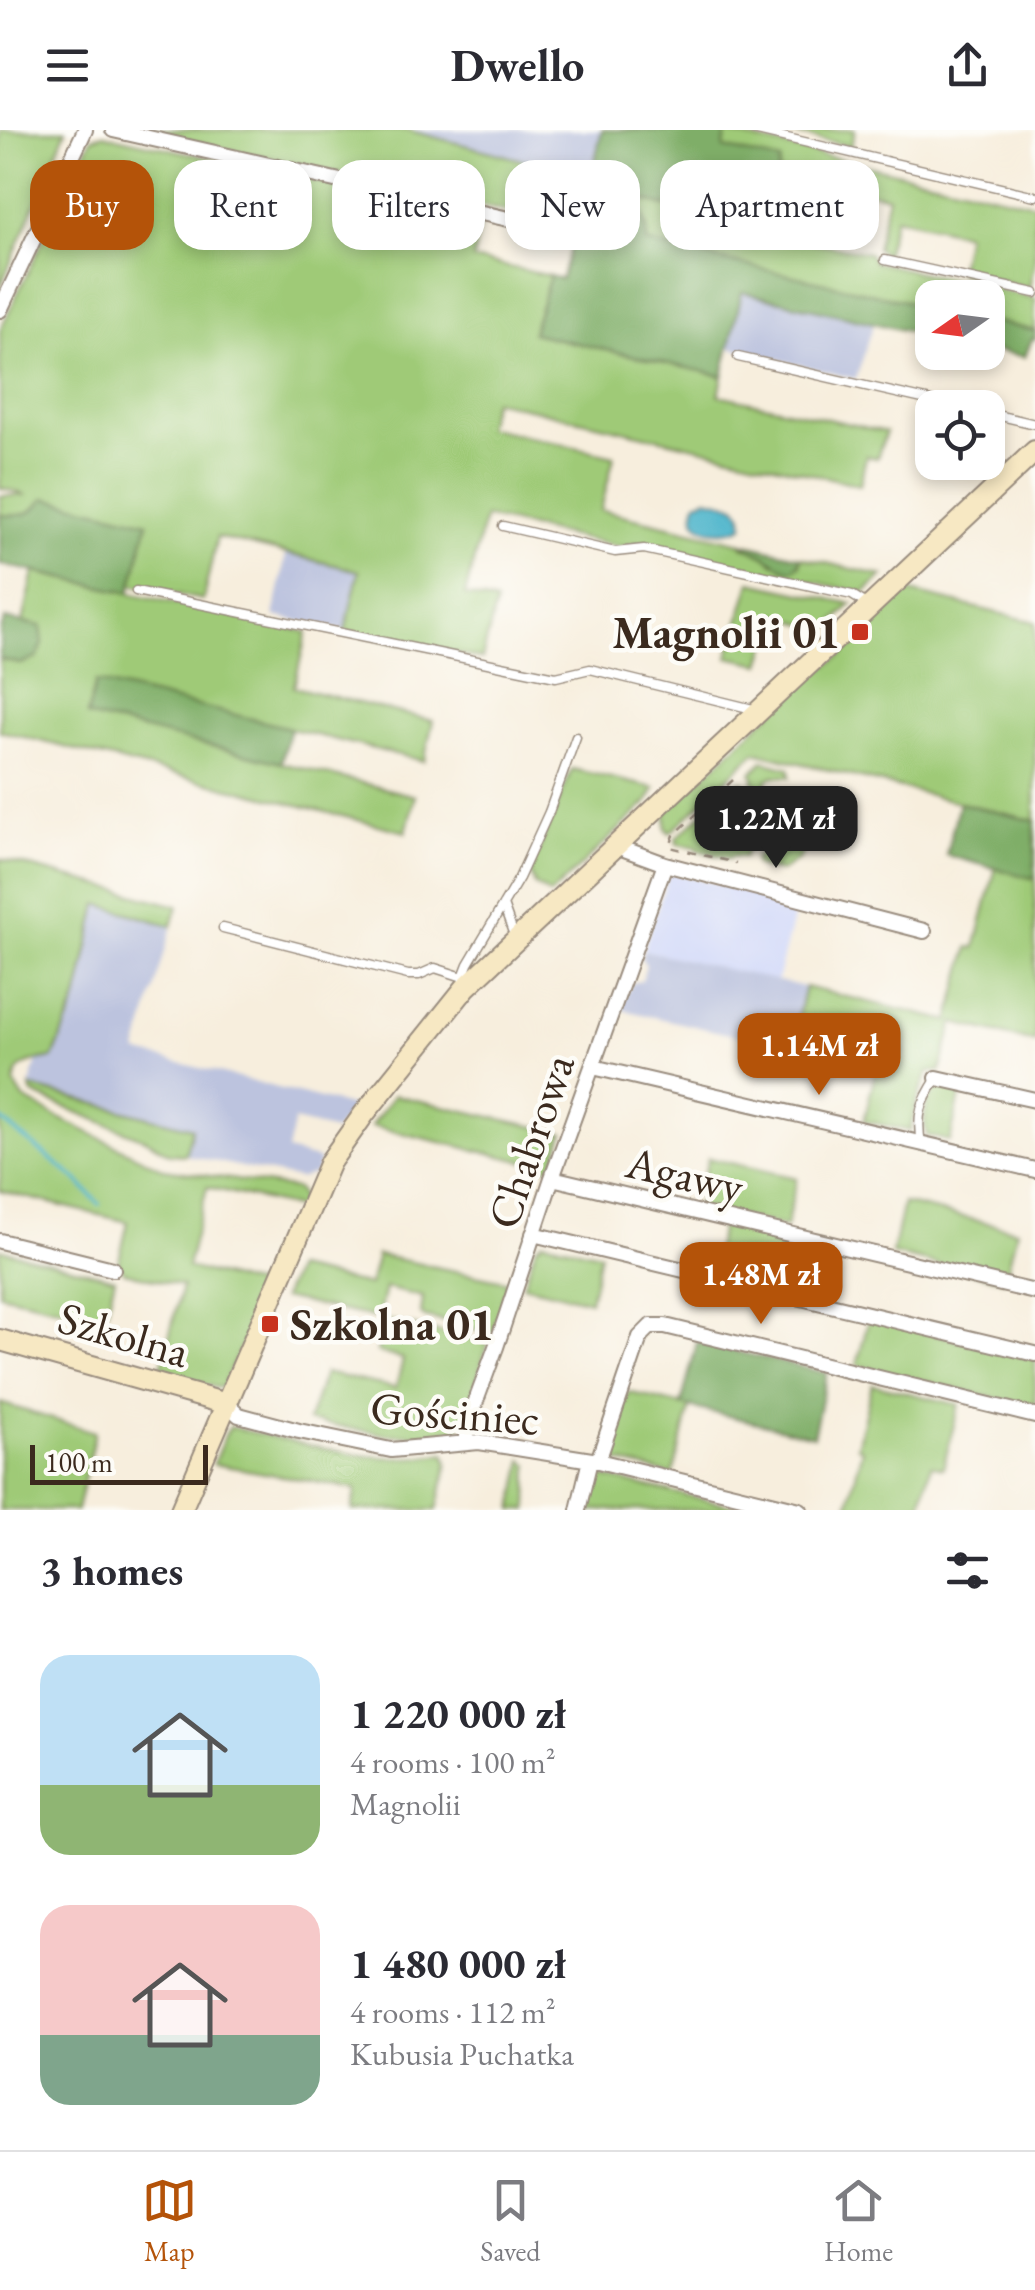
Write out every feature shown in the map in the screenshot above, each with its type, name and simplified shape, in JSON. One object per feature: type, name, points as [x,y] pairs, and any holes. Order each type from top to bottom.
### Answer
[{"type":"street","points":[[0,310],[85,130]]},
{"type":"street","points":[[113,130],[505,218]]},
{"type":"street","points":[[181,1510],[330,1162],[464,982],[516,940],[1035,451]]},
{"type":"street","points":[[616,846],[665,864],[924,932]]},
{"type":"street","name":"Chabrowa","points":[[466,1443],[469,1420],[552,1178],[665,864]]},
{"type":"street","points":[[593,1068],[1035,1170]]},
{"type":"street","points":[[937,1078],[1035,1100]]},
{"type":"street","name":"Agawy","points":[[552,1178],[1035,1292]]},
{"type":"street","points":[[534,1234],[1035,1354]]},
{"type":"street","points":[[0,1241],[112,1268]]},
{"type":"street","points":[[578,1510],[640,1337],[647,1328],[658,1326],[1035,1416]]},
{"type":"street","name":"Szkolna","points":[[0,1340],[227,1404]]},
{"type":"street","name":"Gościniec","points":[[227,1404],[240,1415],[376,1448],[411,1450],[491,1444],[594,1461],[800,1510]]},
{"type":"lane","points":[[754,130],[1035,196]]},
{"type":"lane","points":[[886,260],[1035,294]]},
{"type":"lane","points":[[738,357],[915,397]]},
{"type":"lane","points":[[1005,417],[1035,424]]},
{"type":"lane","points":[[504,526],[615,552],[644,549],[852,595],[869,606]]},
{"type":"lane","points":[[136,592],[556,678],[590,670],[758,710]]},
{"type":"lane","points":[[223,928],[408,976],[419,976],[435,968],[464,982],[468,964],[536,844],[576,737]]},
{"type":"lane","points":[[503,905],[516,940]]},
{"type":"lane","points":[[921,1144],[920,1110],[937,1078]]},
{"type":"path","points":[[733,780],[669,843],[670,847],[736,864]]},
{"type":"shaded area","points":[[407,130],[602,130],[595,160],[522,160]]},
{"type":"shaded area","points":[[741,292],[874,323],[856,379],[728,347]]},
{"type":"shaded area","points":[[286,553],[360,571],[345,631],[274,616]]},
{"type":"shaded area","points":[[674,873],[797,903],[777,981],[643,950],[668,877]]},
{"type":"shaded area","points":[[98,904],[172,926],[137,1052],[357,1108],[351,1119],[342,1121],[335,1131],[294,1121],[287,1151],[320,1160],[316,1173],[299,1179],[185,1155],[191,1128],[30,1086],[37,1061],[53,1057],[77,1000]]},
{"type":"shaded area","points":[[643,950],[805,987],[790,1048],[619,1009],[632,983],[642,980],[646,965],[641,958]]},
{"type":"green space","points":[[0,130],[66,130],[53,160],[30,160],[30,216],[0,288]]},
{"type":"green space","points":[[141,130],[407,130],[522,160],[505,160],[505,211],[485,207],[485,160],[332,160],[332,173],[312,168],[312,160],[276,160]]},
{"type":"green space","points":[[602,130],[717,130],[726,133],[724,148],[776,160],[660,160],[660,205],[640,199],[640,160],[595,160]]},
{"type":"green space","points":[[793,130],[855,130],[851,146],[792,134]]},
{"type":"green space","points":[[726,133],[844,160],[772,160],[723,148]]},
{"type":"green space","points":[[103,134],[220,160],[174,160],[174,250],[312,250],[312,180],[332,185],[332,250],[475,250],[473,259],[550,276],[532,333],[723,376],[719,395],[886,432],[877,458],[866,456],[860,485],[493,400],[486,427],[614,456],[601,510],[742,543],[775,564],[800,565],[801,557],[883,576],[864,593],[638,543],[620,547],[485,517],[465,595],[496,603],[482,659],[345,631],[359,571],[217,537],[203,600],[132,584],[147,523],[35,510],[19,516],[0,515],[0,496],[27,495],[0,488],[0,330],[38,250],[154,250],[154,160],[81,160],[92,138]]},
{"type":"green space","points":[[879,168],[1035,204],[1035,262],[1029,288],[958,272],[966,234],[895,217],[885,255],[879,250],[879,235],[888,196],[879,194]]},
{"type":"green space","points":[[640,199],[660,205],[660,246],[646,243]]},
{"type":"green space","points":[[640,209],[647,243],[660,246],[660,250],[678,250],[915,303],[915,333],[742,292],[723,376],[532,333],[550,276],[561,279],[570,250],[640,250]]},
{"type":"green space","points":[[677,250],[853,250],[869,253],[874,262],[954,280],[915,280],[915,303]]},
{"type":"green space","points":[[1005,291],[1035,298],[1035,331],[1005,324]]},
{"type":"green space","points":[[1005,324],[1035,331],[1025,357],[1005,353]]},
{"type":"green space","points":[[45,498],[148,522],[130,593],[0,564],[0,515],[26,514]]},
{"type":"green space","points":[[742,543],[801,557],[790,570]]},
{"type":"green space","points":[[34,572],[307,632],[294,687],[433,721],[424,761],[96,682],[87,715],[415,796],[406,832],[0,731],[0,659],[21,664],[41,626],[23,622]]},
{"type":"green space","points":[[751,582],[852,604],[824,632],[777,614],[761,664],[728,657]]},
{"type":"green space","points":[[903,590],[1035,622],[1035,821],[755,752],[670,833],[666,829],[666,812],[804,682],[842,655]]},
{"type":"green space","points":[[5,619],[41,626],[43,644],[37,658],[21,664],[0,659],[0,632]]},
{"type":"green space","points":[[96,682],[290,728],[281,763],[87,716]]},
{"type":"green space","points":[[763,761],[789,768],[790,777],[774,776],[766,785],[759,786],[751,773]]},
{"type":"green space","points":[[572,769],[655,788],[647,803],[550,895],[535,885],[530,872]]},
{"type":"green space","points":[[742,782],[754,794],[759,813],[750,849],[744,857],[729,858],[677,844],[676,838],[730,788]]},
{"type":"green space","points":[[776,803],[806,810],[807,806],[813,811],[800,858],[780,872],[755,865],[754,858],[758,858],[771,806]]},
{"type":"green space","points":[[959,803],[1035,821],[1035,879],[946,855]]},
{"type":"green space","points":[[0,859],[178,906],[172,926],[98,904],[77,1000],[53,1058],[28,1063],[16,1076],[14,1083],[24,1099],[164,1169],[297,1189],[300,1194],[299,1208],[207,1187],[187,1267],[268,1288],[223,1386],[217,1388],[160,1372],[182,1286],[124,1272],[118,1264],[128,1222],[0,1191]]},
{"type":"green space","points":[[996,867],[1035,879],[1035,1042],[954,1023],[940,1072],[929,1071],[910,1131],[864,1121],[878,1060],[892,1058],[877,1047],[856,1040],[835,1048],[833,1058],[790,1048],[805,987],[949,1021],[969,947],[975,948]]},
{"type":"green space","points":[[847,1039],[877,1047],[896,1044],[903,1046],[904,1053],[878,1060],[876,1068],[833,1058],[838,1042]]},
{"type":"green space","points":[[945,1084],[962,1088],[950,1141],[927,1136],[924,1121],[929,1100]]},
{"type":"green space","points":[[30,1087],[192,1128],[185,1155],[170,1154],[147,1140],[42,1098],[33,1094]]},
{"type":"green space","points":[[394,1095],[564,1133],[552,1168],[371,1126]]},
{"type":"green space","points":[[708,1158],[797,1178],[786,1227],[697,1207]]},
{"type":"green space","points":[[903,1203],[1017,1230],[1005,1280],[892,1254]]},
{"type":"green space","points":[[722,1224],[823,1247],[812,1295],[710,1270]]},
{"type":"green space","points":[[543,1241],[600,1254],[590,1301],[523,1285],[536,1247]]},
{"type":"green space","points":[[0,1249],[115,1278],[105,1318],[0,1294]]},
{"type":"green space","points":[[377,1255],[509,1282],[492,1333],[425,1317],[421,1314],[423,1297],[385,1288],[378,1318],[282,1298],[295,1269],[369,1285]]},
{"type":"green space","points":[[869,1318],[1035,1358],[1035,1408],[857,1365]]},
{"type":"green space","points":[[384,1320],[488,1343],[470,1404],[456,1435],[388,1435],[308,1421],[324,1373],[396,1388],[403,1359],[377,1352]]},
{"type":"green space","points":[[697,1342],[827,1373],[813,1436],[681,1405]]},
{"type":"green space","points":[[872,1384],[959,1405],[943,1468],[931,1465],[920,1510],[848,1508]]},
{"type":"green space","points":[[628,1392],[690,1407],[673,1475],[606,1459]]},
{"type":"green space","points":[[0,1403],[95,1432],[77,1510],[0,1510]]},
{"type":"green space","points":[[230,1427],[366,1455],[393,1458],[445,1453],[448,1462],[437,1510],[352,1510],[356,1489],[213,1464]]},
{"type":"green space","points":[[523,1460],[529,1465],[528,1510],[513,1510]]},
{"type":"green space","points":[[595,1475],[753,1510],[583,1510],[588,1486]]},
{"type":"water","points":[[707,498],[738,508],[743,526],[717,531],[704,528],[694,517],[697,502]]},
{"type":"waterway","points":[[0,1119],[76,1179],[99,1204]]},
{"type":"place","name":"Magnolii 01","points":[[860,632]]},
{"type":"place","name":"Szkolna 01","points":[[270,1324]]}]
